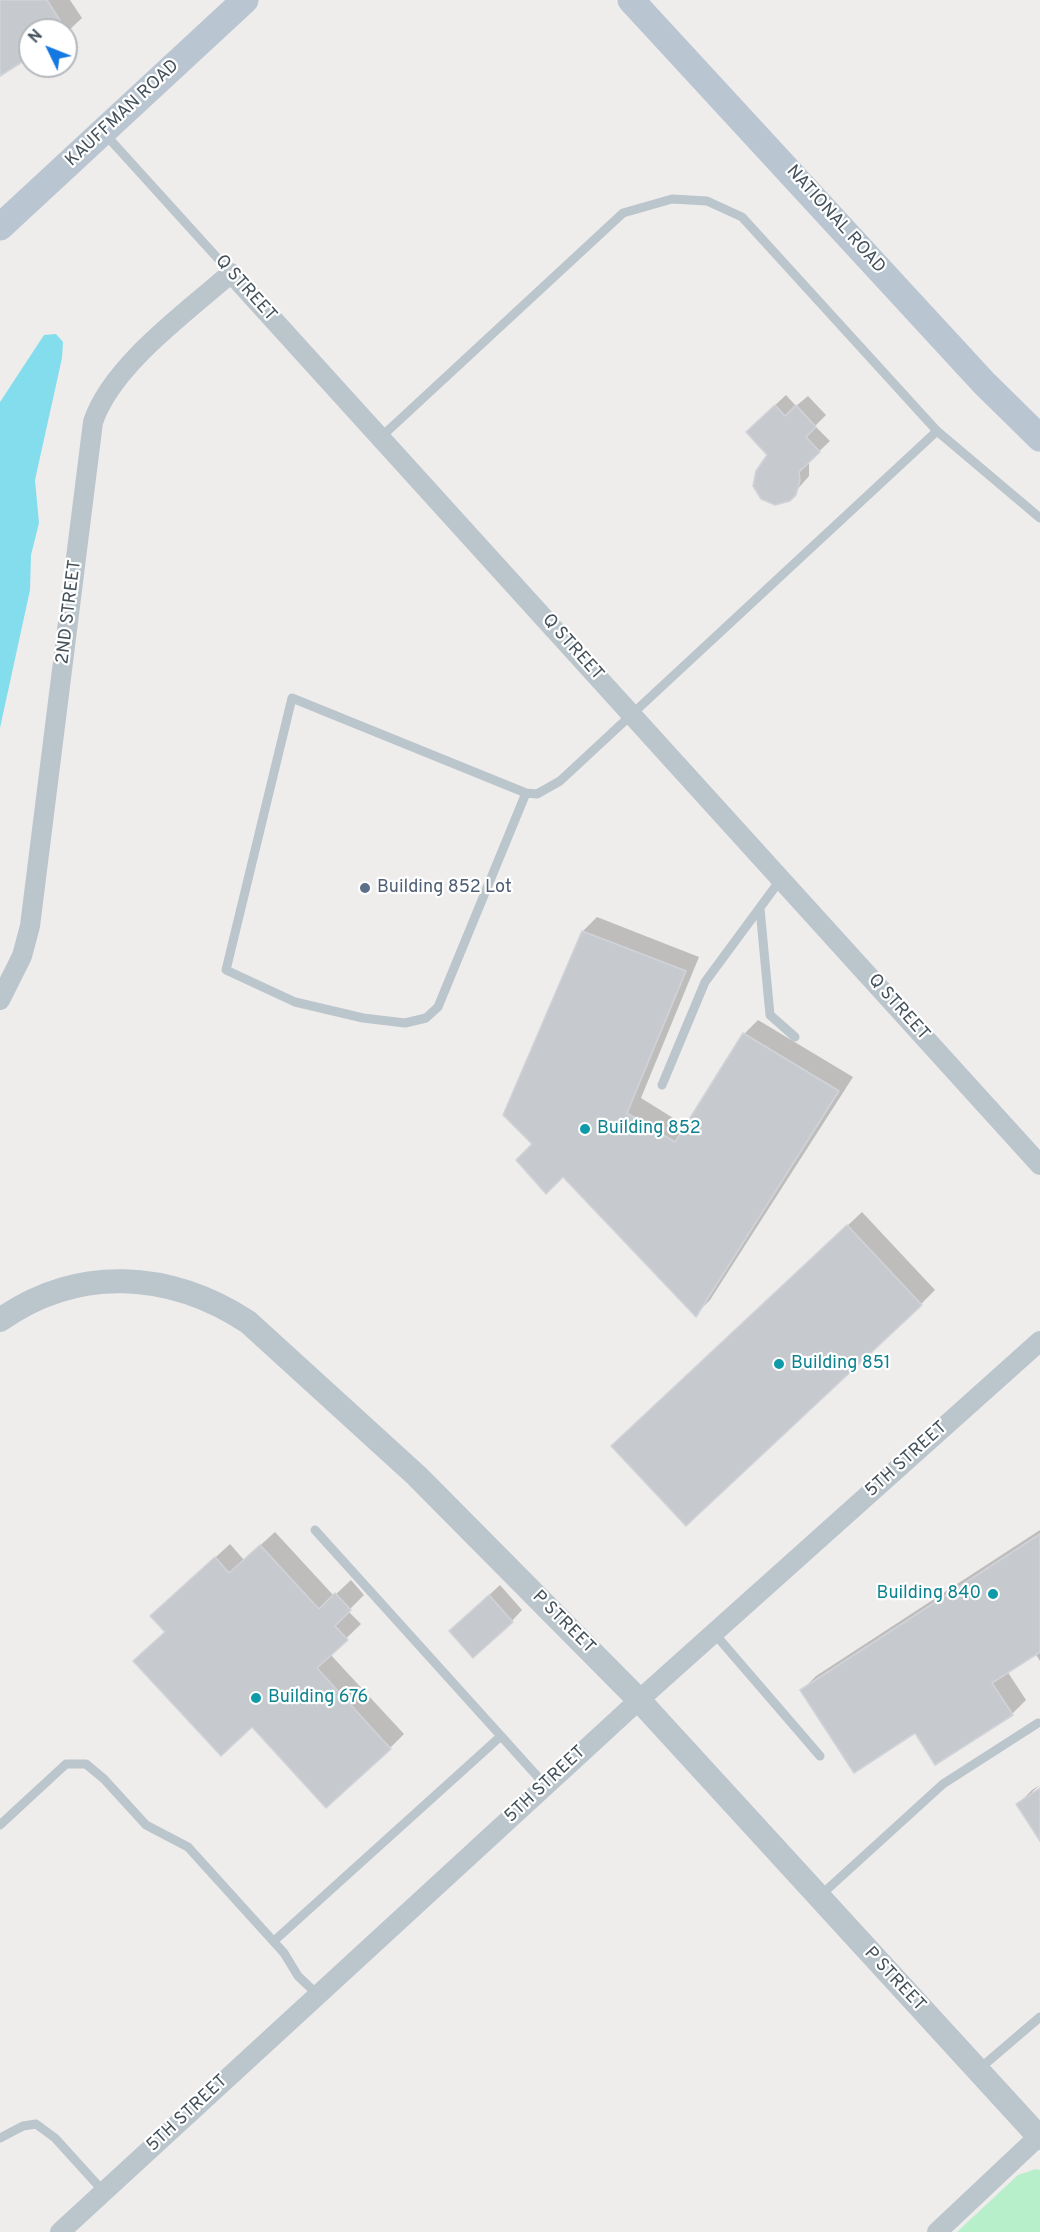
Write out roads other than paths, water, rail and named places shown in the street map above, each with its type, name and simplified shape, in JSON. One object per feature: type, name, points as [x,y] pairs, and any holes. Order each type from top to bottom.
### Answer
[{"type":"main road","name":"KAUFFMAN ROAD","points":[[0,226],[245,0]]},
{"type":"main road","name":"NATIONAL ROAD","points":[[631,0],[984,383],[1040,438]]},
{"type":"street","name":"Q STREET","points":[[231,273],[1040,1165]]},
{"type":"street","name":"2ND STREET","points":[[0,1000],[22,956],[30,926],[93,422],[99,404],[134,361],[231,273]]},
{"type":"street","name":"P STREET","points":[[0,1320],[24,1305],[59,1290],[120,1280],[166,1285],[227,1308],[268,1338],[417,1476],[639,1700],[1039,2137]]},
{"type":"street","name":"5TH STREET","points":[[60,2232],[639,1700],[1039,1341]]},
{"type":"street","points":[[937,2232],[1039,2137]]},
{"type":"lane","name":"Q STREET","points":[[103,132],[231,273]]},
{"type":"lane","points":[[380,438],[623,213],[672,199],[707,201],[742,217],[937,431],[1040,518]]},
{"type":"lane","points":[[526,793],[438,1007],[426,1018],[405,1023],[363,1018],[295,1002],[226,970],[292,698],[526,793],[537,794],[560,781],[633,716],[937,431]]},
{"type":"lane","points":[[662,1085],[705,982],[781,879]]},
{"type":"lane","points":[[760,909],[770,1015],[795,1037]]},
{"type":"lane","points":[[315,1530],[546,1786]]},
{"type":"lane","points":[[714,1633],[820,1756]]},
{"type":"lane","points":[[819,1897],[943,1784],[1038,1723]]},
{"type":"lane","points":[[274,1941],[501,1736]]},
{"type":"lane","points":[[0,1825],[66,1764],[86,1764],[104,1779],[146,1826],[188,1847],[274,1941],[298,1976],[318,1995]]},
{"type":"lane","points":[[978,2070],[1040,2017]]},
{"type":"lane","points":[[0,2138],[23,2126],[36,2124],[55,2138],[104,2192]]},
{"type":"water","points":[[56,334],[63,342],[62,358],[35,480],[39,523],[31,555],[30,590],[0,728],[0,402],[44,335]]},
{"type":"place","name":"Building 852 Lot","points":[[365,888]]},
{"type":"place","name":"Building 852","points":[[585,1129]]},
{"type":"place","name":"Building 851","points":[[779,1364]]},
{"type":"place","name":"Building 840","points":[[993,1594]]},
{"type":"place","name":"Building 676","points":[[256,1698]]}]
